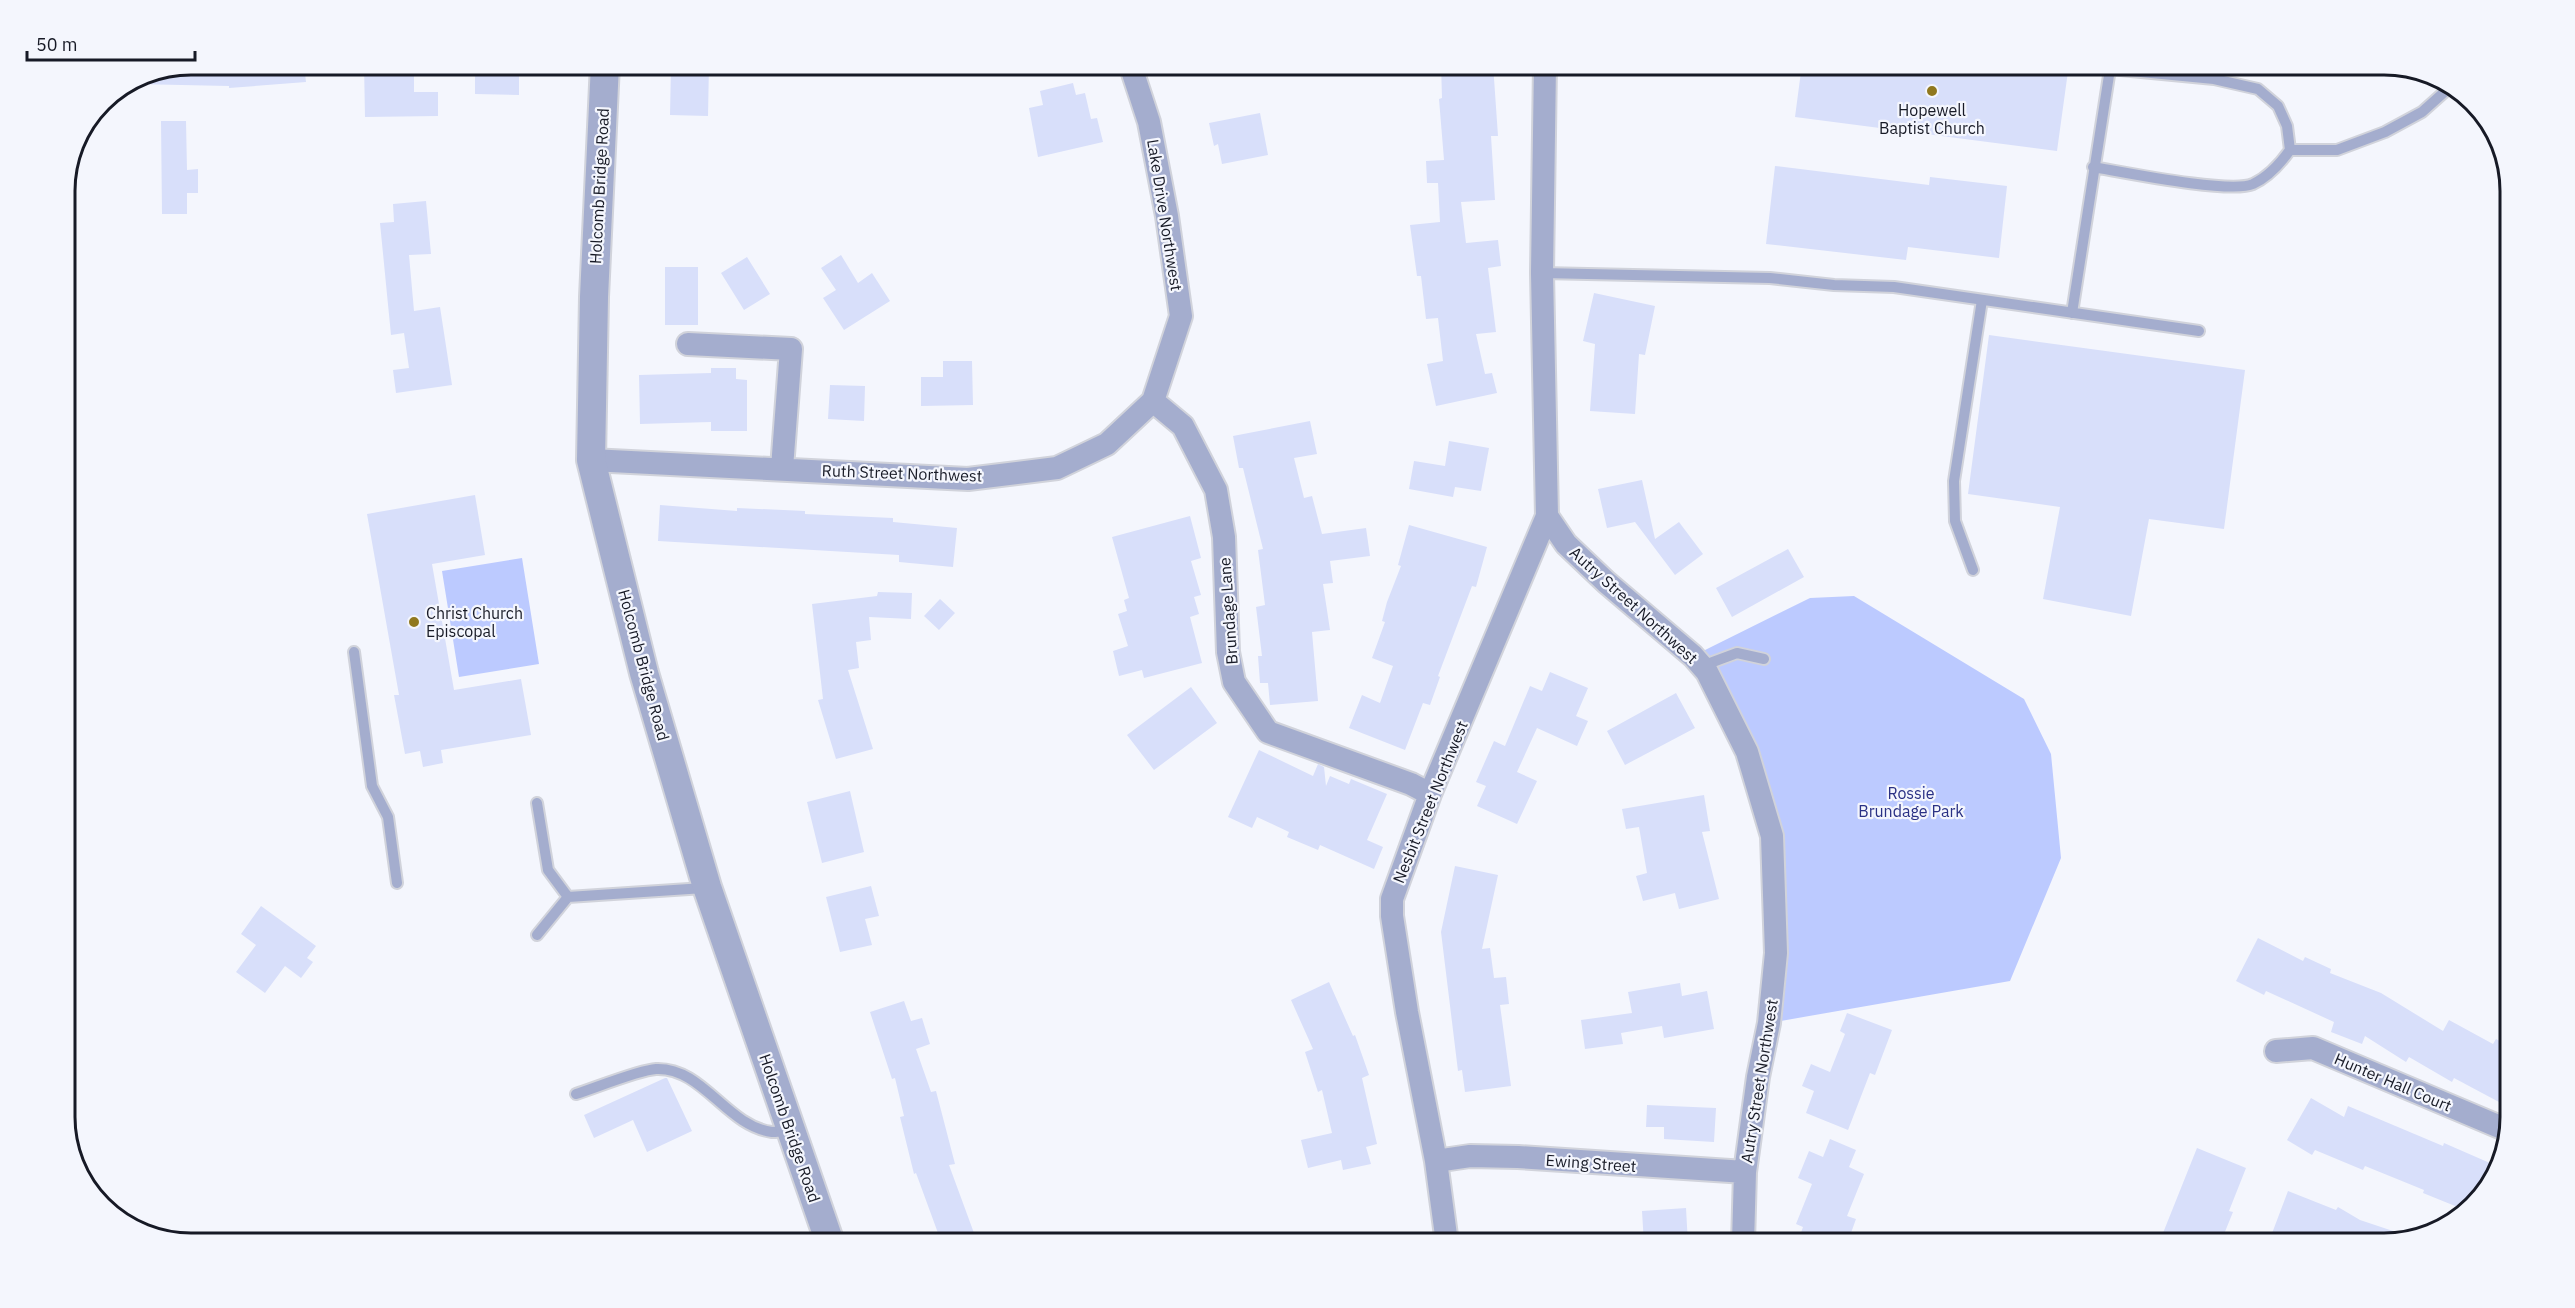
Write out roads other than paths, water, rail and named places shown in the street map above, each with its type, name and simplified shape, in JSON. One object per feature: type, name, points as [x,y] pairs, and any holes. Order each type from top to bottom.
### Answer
[{"type":"street","name":"Holcomb Bridge Road","points":[[604,75],[594,297],[591,460],[644,673],[707,887],[826,1233]]},
{"type":"street","name":"Lake Drive Northwest","points":[[1134,75],[1149,122],[1167,216],[1181,316],[1165,366]]},
{"type":"street","points":[[1545,75],[1542,273],[1546,516]]},
{"type":"street","points":[[688,344],[791,349],[782,468]]},
{"type":"street","name":"Ruth Street Northwest","points":[[591,460],[968,479],[1057,468],[1107,444],[1153,400],[1165,366]]},
{"type":"street","name":"Brundage Lane","points":[[1153,400],[1183,426],[1216,490],[1224,537],[1228,652],[1234,682],[1268,732],[1411,784],[1430,794]]},
{"type":"street","name":"Autry Street Northwest","points":[[1546,516],[1566,544],[1702,666],[1747,752],[1772,836],[1776,953],[1769,1023],[1758,1077],[1745,1172],[1743,1233]]},
{"type":"street","name":"Nesbit Street Northwest","points":[[1446,1233],[1436,1161],[1407,1012],[1392,916],[1392,899],[1430,794],[1546,516]]},
{"type":"street","name":"Hunter Hall Court","points":[[2276,1051],[2313,1048],[2500,1128]]},
{"type":"street","name":"Ewing Street","points":[[1436,1161],[1470,1156],[1518,1157],[1745,1172]]},
{"type":"lane","points":[[2072,313],[2109,75]]},
{"type":"lane","points":[[2093,167],[2222,186],[2252,185],[2278,166],[2290,150],[2287,126],[2278,106],[2258,89],[2214,78],[2179,75]]},
{"type":"lane","points":[[2290,150],[2337,150],[2385,132],[2422,112],[2444,92]]},
{"type":"lane","points":[[1542,273],[1770,278],[1834,285],[1894,287],[2199,331]]},
{"type":"lane","points":[[1973,570],[1955,521],[1954,482],[1982,300]]},
{"type":"lane","points":[[354,652],[372,786],[388,817],[398,883]]},
{"type":"lane","points":[[1702,666],[1737,653],[1764,659]]},
{"type":"lane","points":[[537,803],[548,870],[568,897]]},
{"type":"lane","points":[[537,935],[568,897],[707,887]]},
{"type":"lane","points":[[576,1094],[654,1069],[672,1070],[694,1081],[747,1124],[772,1132],[790,1130]]},
{"type":"place","name":"Hopewell Baptist Church","points":[[1932,91]]},
{"type":"place","name":"Christ Church Episcopal","points":[[414,622]]},
{"type":"park label","name":"Rossie Brundage Park","points":[[1911,802]]}]
